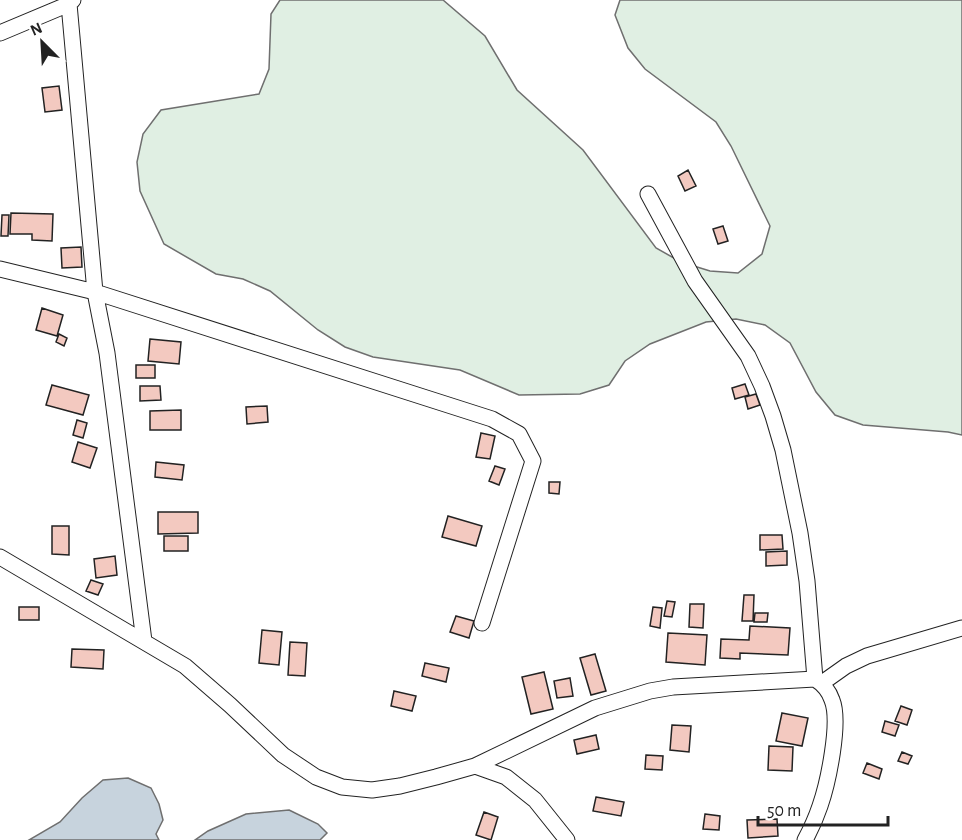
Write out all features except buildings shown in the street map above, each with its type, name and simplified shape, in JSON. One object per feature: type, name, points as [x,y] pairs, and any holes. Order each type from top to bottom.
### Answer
[{"type":"street","points":[[0,33],[71,2],[95,292],[107,353],[144,641]]},
{"type":"street","points":[[648,194],[695,281],[748,356],[762,386],[783,450],[800,533],[818,681],[829,692],[836,715],[829,770],[821,805],[805,840]]},
{"type":"street","points":[[0,269],[95,292],[492,419],[519,434],[533,461],[482,623]]},
{"type":"street","points":[[0,557],[185,666],[283,755],[316,777],[342,787],[372,790],[436,777],[475,766],[595,708],[650,691],[673,687],[818,681],[867,656],[962,628]]},
{"type":"street","points":[[475,766],[507,777],[536,800],[567,840]]},
{"type":"green space","points":[[280,0],[443,0],[485,36],[517,90],[583,150],[656,248],[681,262],[710,271],[738,273],[762,254],[770,226],[731,146],[716,122],[645,69],[628,48],[615,15],[620,0],[962,0],[962,435],[863,425],[835,415],[816,392],[790,343],[765,325],[736,319],[706,322],[650,344],[625,361],[609,385],[580,394],[519,395],[460,370],[373,357],[345,347],[318,330],[270,291],[243,279],[216,274],[164,244],[140,191],[137,162],[143,134],[161,110],[259,94],[269,69],[271,14]]},
{"type":"shaded area","points":[[128,778],[151,788],[159,804],[163,820],[156,834],[159,840],[29,840],[60,822],[103,780]]},
{"type":"shaded area","points":[[289,810],[318,824],[327,833],[320,840],[195,840],[208,831],[246,814]]}]
